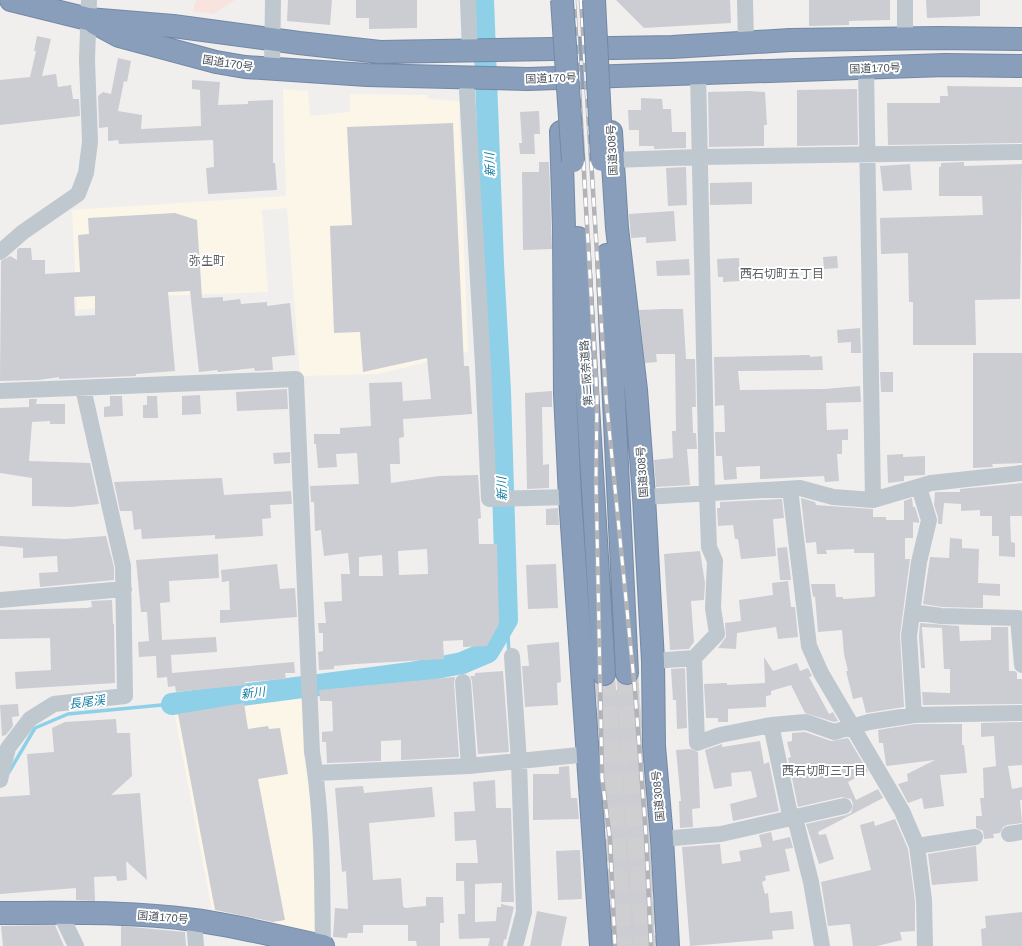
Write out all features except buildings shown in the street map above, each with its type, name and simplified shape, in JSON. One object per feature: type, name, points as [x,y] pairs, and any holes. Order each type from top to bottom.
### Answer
[{"type":"highway","name":"国道170号","points":[[11,0],[88,9],[173,26],[273,40],[380,52],[602,48],[905,38],[1022,39]]},
{"type":"highway","points":[[555,0],[558,49],[563,75]]},
{"type":"highway","points":[[562,0],[565,394],[570,497],[589,754],[602,878],[601,946]]},
{"type":"highway","points":[[558,49],[568,27],[566,0]]},
{"type":"highway","points":[[594,0],[601,73],[627,673],[632,512],[617,228]]},
{"type":"highway","name":"国道308号","points":[[598,0],[602,48],[601,73],[609,97],[617,228],[636,390],[644,497],[653,661],[654,746],[662,839],[660,873],[668,946]]},
{"type":"highway","name":"国道170号","points":[[88,9],[119,36],[163,49],[245,68],[429,78],[480,83],[601,73],[698,73],[945,65],[1022,66]]},
{"type":"highway","name":"第二阪奈道路","points":[[563,75],[595,514],[604,674],[583,515],[564,228]]},
{"type":"highway","name":"国道170号","points":[[0,913],[131,914],[194,920],[323,946]]},
{"type":"street","points":[[272,69],[273,0]]},
{"type":"street","points":[[468,0],[480,51]]},
{"type":"street","points":[[745,0],[746,43]]},
{"type":"street","points":[[905,0],[905,38]]},
{"type":"street","points":[[0,252],[23,232],[78,194],[86,173],[90,142],[87,60],[88,9]]},
{"type":"street","points":[[866,68],[866,154],[873,500]]},
{"type":"street","points":[[653,661],[694,658],[717,634],[713,608],[715,561],[709,547],[707,493],[698,73]]},
{"type":"street","points":[[480,83],[483,358],[489,499],[570,497]]},
{"type":"street","points":[[612,160],[699,157],[1022,152]]},
{"type":"street","points":[[0,391],[296,379],[312,738],[322,854],[323,946]]},
{"type":"street","points":[[0,780],[8,748],[30,719],[54,704],[125,696],[123,566],[83,388]]},
{"type":"street","points":[[644,497],[800,488],[833,497],[873,500],[931,483],[1022,473]]},
{"type":"street","points":[[914,715],[909,636],[919,562],[929,520],[919,487]]},
{"type":"street","points":[[790,489],[809,646],[821,673],[902,811],[917,846],[924,900],[925,946]]},
{"type":"street","points":[[0,600],[124,589]]},
{"type":"street","points":[[913,612],[941,616],[1018,618],[1022,665]]},
{"type":"street","points":[[512,656],[519,762],[524,912],[515,946]]},
{"type":"street","points":[[694,658],[697,743],[720,735],[771,725],[806,722],[834,732],[869,722],[914,715],[1022,713]]},
{"type":"street","points":[[463,682],[468,766]]},
{"type":"street","points":[[771,725],[789,810],[793,818],[811,882],[822,946]]},
{"type":"street","points":[[316,773],[468,766],[589,754]]},
{"type":"street","points":[[662,839],[721,834],[844,806]]},
{"type":"street","points":[[917,846],[975,837]]},
{"type":"street","points":[[60,913],[76,946]]},
{"type":"street","points":[[194,920],[196,946]]},
{"type":"shaded area","points":[[196,0],[235,0],[213,14],[193,11]]},
{"type":"shaded area","points":[[283,89],[308,91],[310,116],[350,112],[350,94],[427,95],[428,99],[461,101],[459,117],[468,352],[378,374],[300,376],[287,208],[262,210],[268,292],[129,297],[129,305],[77,310],[72,210],[286,196]]},
{"type":"shaded area","points":[[302,695],[314,855],[315,932],[312,934],[213,916],[173,706]]},
{"type":"waterway","name":"新川","points":[[172,704],[411,673],[462,663],[488,652],[507,620],[500,391],[493,264],[483,0]]},
{"type":"waterway","points":[[507,620],[509,653]]},
{"type":"waterway","name":"長尾渓","points":[[9,772],[35,728],[68,714],[172,704]]},
{"type":"tunnel","points":[[627,673],[646,946]]},
{"type":"tunnel","points":[[604,674],[621,946]]},
{"type":"tunnel","points":[[589,759],[654,755]]},
{"type":"tunnel","points":[[607,877],[657,873]]},
{"type":"railway","points":[[574,0],[597,398],[596,480],[602,778],[610,839],[615,946]]},
{"type":"railway","points":[[581,0],[606,397],[635,691],[646,836],[651,946]]},
{"type":"district","name":"弥生町","points":[[207,261]]},
{"type":"district","name":"西石切町五丁目","points":[[782,274]]},
{"type":"district","name":"西石切町三丁目","points":[[824,771]]}]
